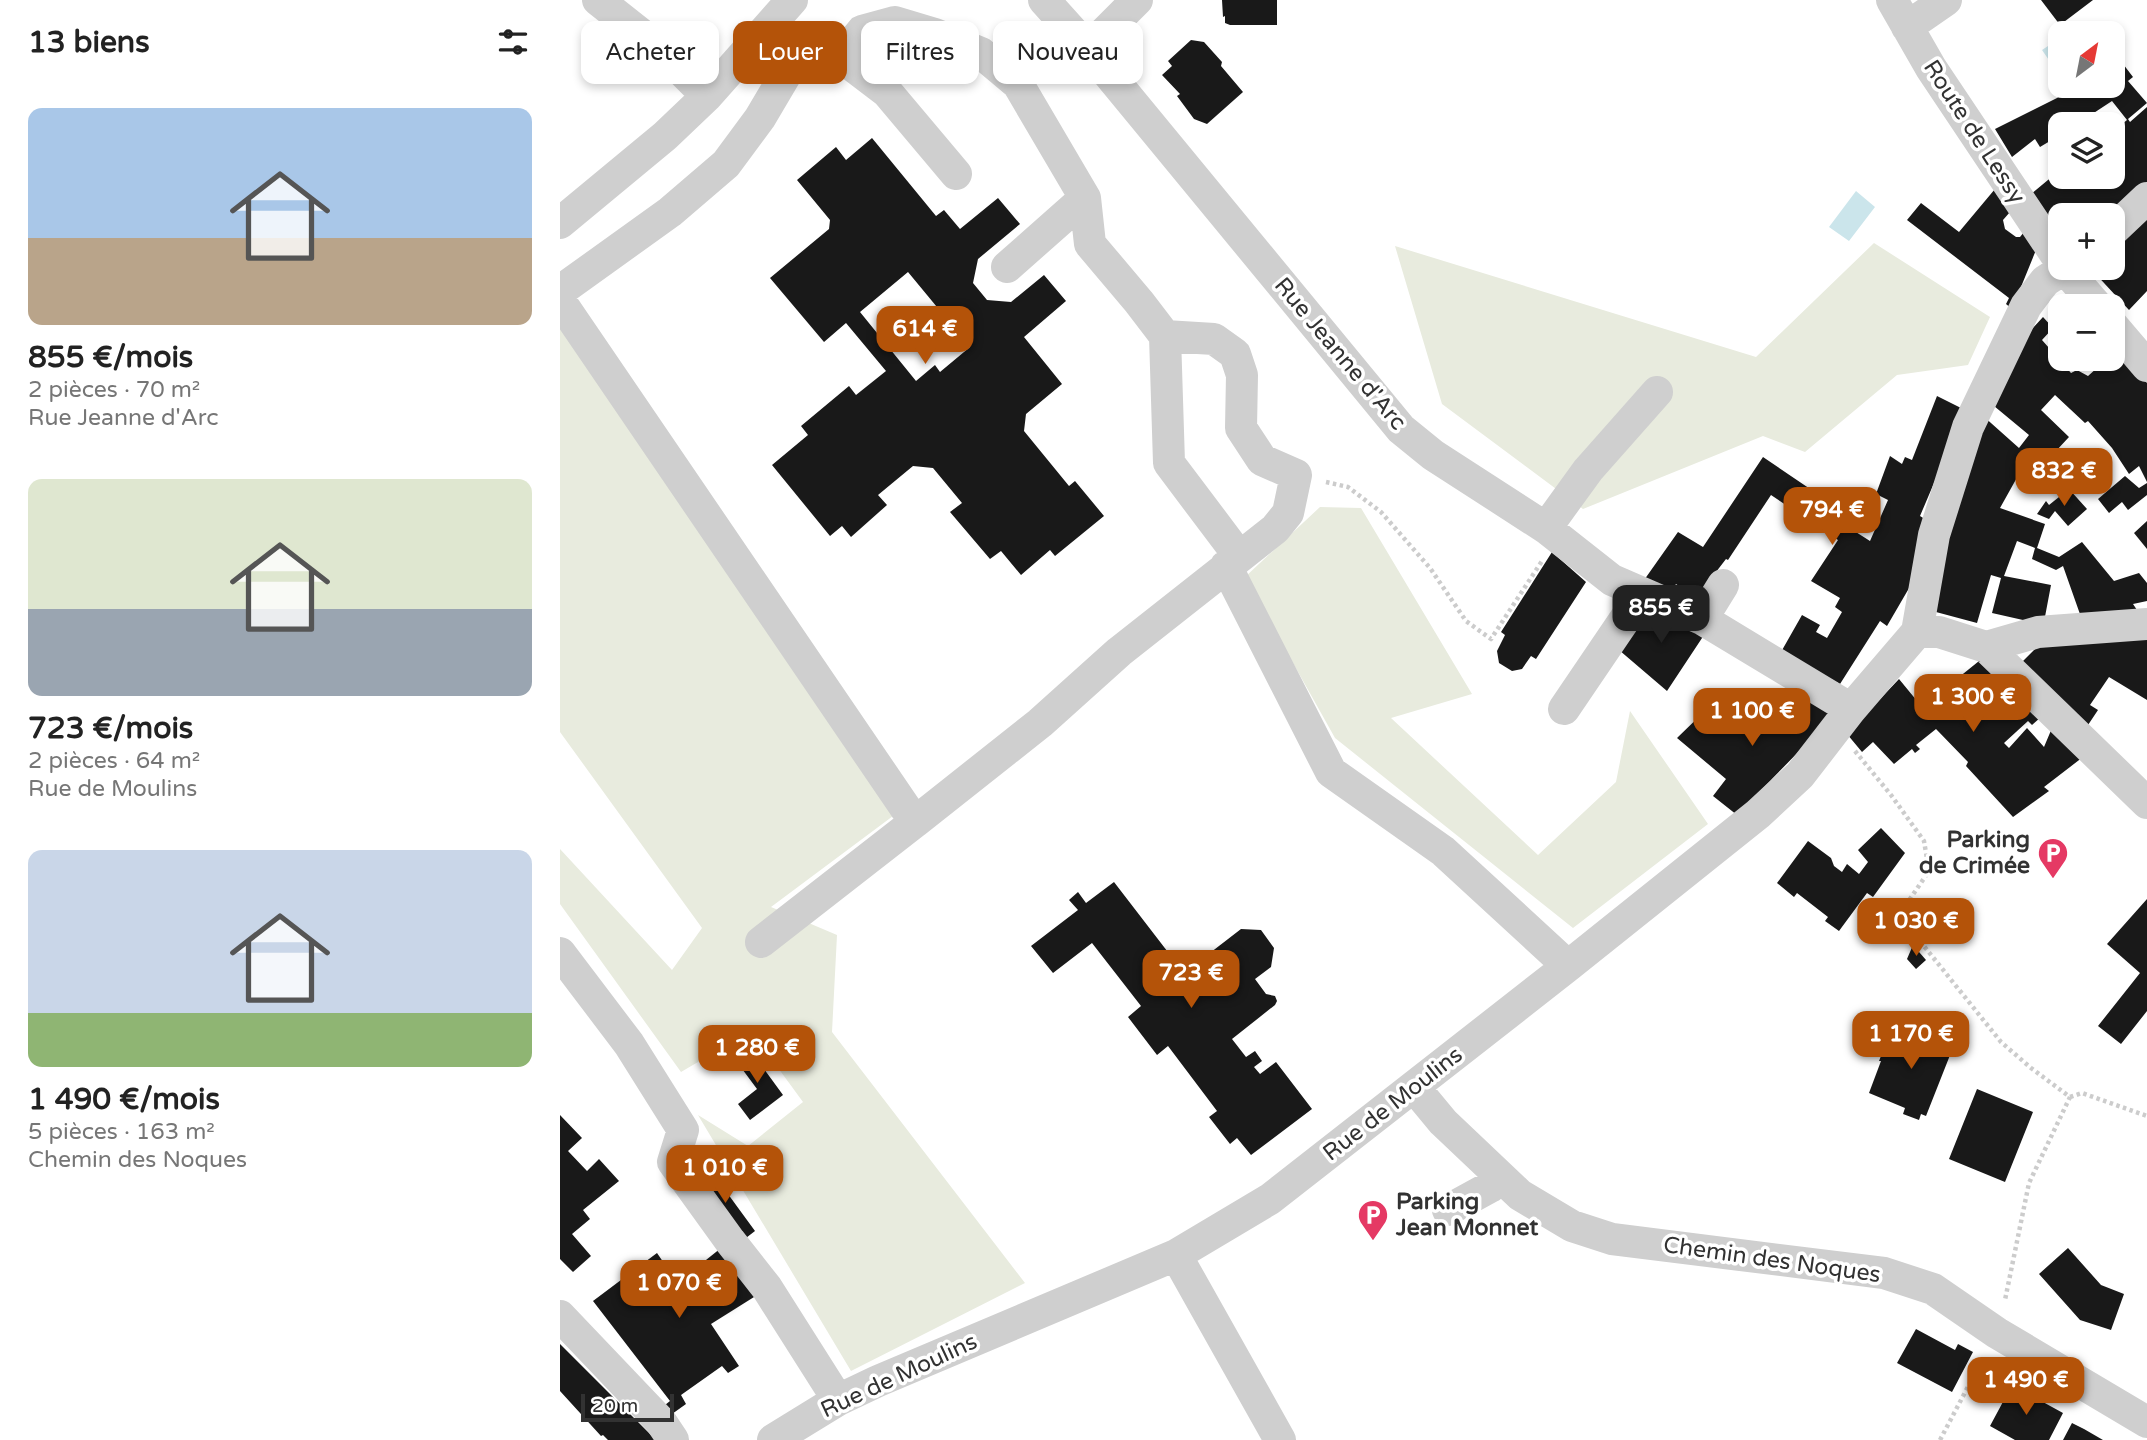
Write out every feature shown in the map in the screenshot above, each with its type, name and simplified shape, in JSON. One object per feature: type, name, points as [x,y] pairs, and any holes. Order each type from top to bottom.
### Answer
[{"type":"street","points":[[598,0],[660,49],[706,96]]},
{"type":"street","points":[[560,223],[665,136],[706,96],[792,0]]},
{"type":"street","name":"Rue Jeanne d'Arc","points":[[1044,0],[1062,21]]},
{"type":"street","points":[[1116,21],[1137,0]]},
{"type":"street","name":"Route de Lessy","points":[[1892,0],[1931,68],[2048,243]]},
{"type":"street","points":[[1907,27],[1946,0]]},
{"type":"street","points":[[847,50],[862,31],[895,22],[935,34],[981,53],[1018,84],[1086,198],[1090,244],[1165,336],[1169,463],[1232,561],[1331,772],[1443,851],[1568,966]]},
{"type":"street","points":[[847,62],[887,92],[956,174]]},
{"type":"street","points":[[560,291],[670,212],[726,164],[760,118],[780,84]]},
{"type":"street","name":"Rue Jeanne d'Arc","points":[[1116,84],[1401,429],[1433,455],[1552,532],[1612,580],[1702,619],[1843,720]]},
{"type":"street","points":[[1007,267],[1086,198]]},
{"type":"street","points":[[2125,219],[2147,198]]},
{"type":"street","points":[[2048,279],[2026,306],[1968,427],[1934,535],[1917,632],[1939,632],[1986,647],[2147,803]]},
{"type":"street","points":[[2075,280],[2087,294]]},
{"type":"street","points":[[560,301],[915,821]]},
{"type":"street","points":[[761,942],[1040,723],[1119,652],[1275,528],[1288,513],[1296,475],[1262,460],[1241,428],[1242,375],[1235,354],[1214,339],[1165,336]]},
{"type":"street","points":[[2125,340],[2147,366]]},
{"type":"street","points":[[1552,532],[1588,470],[1657,392]]},
{"type":"street","points":[[1702,619],[1723,585]]},
{"type":"street","points":[[1564,709],[1642,594]]},
{"type":"street","points":[[1986,647],[2038,632],[2147,624]]},
{"type":"street","name":"Rue de Moulins","points":[[774,1440],[838,1400],[878,1381],[1176,1255],[1270,1199],[1758,814],[1800,775],[1917,632]]},
{"type":"street","points":[[560,953],[629,1044],[683,1130],[673,1162],[767,1288],[838,1400]]},
{"type":"street","name":"Chemin des Noques","points":[[1414,1087],[1443,1122],[1520,1195],[1572,1226],[1612,1239],[1884,1273],[1933,1289],[1997,1333],[2147,1422]]},
{"type":"street","points":[[1448,1210],[1490,1188],[1501,1178]]},
{"type":"street","points":[[1176,1255],[1280,1440]]},
{"type":"street","points":[[560,1316],[661,1422],[673,1440]]},
{"type":"path","points":[[1296,475],[1348,487],[1381,512],[1430,568],[1466,621],[1491,639],[1552,532]]},
{"type":"path","points":[[1843,720],[1848,744],[1891,794],[1924,841],[1929,871],[1899,915],[2001,1042],[2031,1069],[2070,1097]]},
{"type":"path","points":[[1940,1440],[1997,1333],[2029,1183],[2070,1097],[2082,1093],[2147,1116]]},
{"type":"shaded area","points":[[1874,243],[1990,317],[1968,365],[1897,375],[1805,452],[1763,436],[1583,509],[1442,404],[1395,246],[1756,357]]},
{"type":"shaded area","points":[[560,322],[893,816],[771,907],[837,935],[832,1032],[1025,1283],[851,1371],[698,1115],[748,1146],[803,1102],[751,1031],[681,1072],[560,904],[560,849],[672,970],[702,928],[560,732]]},
{"type":"shaded area","points":[[1320,507],[1361,508],[1472,694],[1391,718],[1538,855],[1616,782],[1630,711],[1708,824],[1573,928],[1335,738],[1245,577]]},
{"type":"water","points":[[2048,46],[2048,59],[2042,50]]},
{"type":"water","points":[[1856,191],[1875,207],[1849,241],[1829,227]]},
{"type":"building","points":[[1222,0],[1277,0],[1277,25],[1225,23]]},
{"type":"building","points":[[2041,0],[2093,0],[2065,21],[2057,21]]},
{"type":"building","points":[[1191,40],[1204,42],[1243,92],[1207,124],[1194,119],[1177,96],[1180,94],[1162,75],[1172,66],[1168,61]]},
{"type":"building","points":[[2125,67],[2133,77],[2128,81],[2147,103],[2128,119],[2130,122],[2147,107],[2147,184],[2125,204],[2048,203],[2048,218],[2030,195],[2048,180],[2048,189],[2125,189],[2127,120],[2125,112],[2121,112],[2112,101],[2095,112],[2048,112],[2048,142],[2040,147],[2035,139],[2012,157],[1995,129],[2057,98],[2125,98]]},
{"type":"building","points":[[872,138],[936,216],[944,210],[960,229],[998,198],[1020,224],[978,259],[973,283],[987,300],[1011,302],[1044,275],[1066,301],[1024,337],[1062,384],[1026,414],[1024,431],[1069,486],[1075,481],[1104,516],[1055,556],[1050,550],[1021,575],[1001,551],[990,559],[950,512],[962,503],[933,468],[913,466],[878,495],[887,505],[851,537],[842,526],[830,536],[772,465],[808,435],[801,426],[849,386],[856,395],[886,371],[846,323],[824,342],[770,278],[829,229],[830,220],[797,180],[836,147],[846,160]],"holes":[[[908,272],[970,347],[940,372],[935,365],[916,381],[860,312]]]},
{"type":"building","points":[[1995,189],[2010,212],[2003,220],[2005,229],[2016,237],[2020,237],[2024,232],[2036,250],[2012,309],[2006,304],[2009,298],[1907,220],[1921,203],[1959,232]]},
{"type":"building","points":[[2147,213],[2147,291],[2129,310],[2125,306],[2125,294],[2114,294],[2101,280],[2125,280],[2125,236]]},
{"type":"building","points":[[2043,317],[2048,322],[2048,333],[2042,340],[2048,347],[2048,371],[2079,371],[2088,376],[2094,371],[2125,371],[2125,360],[2147,383],[2147,482],[2139,466],[2129,474],[2112,448],[2088,421],[2085,423],[2055,395],[2041,410],[2069,437],[2028,481],[2019,474],[2000,508],[2045,524],[2037,548],[2059,557],[2082,542],[2114,581],[2139,573],[2147,583],[2147,601],[2133,604],[2137,610],[2081,617],[2063,566],[2056,570],[2032,559],[2035,548],[2017,541],[2004,576],[2051,585],[2044,622],[1992,613],[2001,578],[1991,575],[1977,623],[1936,612],[1942,565],[1982,415],[2019,448],[2029,435],[1988,401],[2032,329]]},
{"type":"building","points":[[1937,396],[1965,410],[1920,516],[1928,521],[1919,571],[1887,626],[1880,621],[1840,684],[1781,652],[1802,615],[1820,625],[1816,632],[1827,638],[1842,612],[1835,607],[1840,598],[1811,581],[1838,540],[1771,495],[1728,560],[1726,559],[1696,598],[1676,584],[1670,593],[1642,583],[1678,532],[1703,547],[1763,457],[1853,518],[1848,527],[1870,541],[1888,500],[1876,494],[1890,456],[1902,464],[1905,457],[1912,460]]},
{"type":"building","points":[[2125,476],[2139,488],[2147,483],[2147,495],[2128,510],[2122,502],[2109,513],[2098,499]]},
{"type":"building","points":[[2069,489],[2087,509],[2068,526],[2055,511],[2049,519],[2037,514],[2046,501],[2049,505]]},
{"type":"building","points":[[2147,521],[2147,549],[2134,533]]},
{"type":"building","points":[[1552,552],[1586,582],[1536,659],[1531,656],[1522,669],[1512,671],[1499,663],[1497,651],[1505,635],[1501,632]]},
{"type":"building","points":[[1649,605],[1706,632],[1667,691],[1619,650]]},
{"type":"building","points":[[2147,635],[2147,700],[2109,677],[2090,705],[2098,710],[2086,728],[2020,664],[2044,640]]},
{"type":"building","points":[[1984,657],[2041,717],[2032,725],[2028,721],[2004,743],[2009,748],[2027,728],[2044,747],[2052,728],[2083,757],[2044,787],[2049,791],[2013,817],[1966,766],[1968,762],[1936,729],[1916,745],[1920,749],[1915,753],[1912,749],[1894,764],[1873,742],[1862,752],[1847,734],[1899,679],[1922,707]]},
{"type":"building","points":[[1802,690],[1826,706],[1828,714],[1807,743],[1737,815],[1713,796],[1726,779],[1677,738],[1711,705],[1755,740]]},
{"type":"building","points":[[1881,828],[1905,853],[1873,897],[1867,893],[1839,931],[1825,921],[1828,917],[1797,893],[1794,897],[1777,883],[1808,841],[1831,858],[1834,866],[1842,872],[1847,864],[1859,874],[1868,862],[1858,850]]},
{"type":"building","points":[[1114,882],[1184,973],[1241,929],[1261,930],[1274,948],[1271,967],[1255,979],[1266,994],[1275,996],[1277,1001],[1232,1039],[1246,1057],[1255,1051],[1262,1061],[1254,1067],[1260,1074],[1276,1062],[1312,1109],[1251,1155],[1237,1138],[1230,1144],[1209,1117],[1217,1111],[1168,1046],[1157,1055],[1128,1017],[1141,1006],[1092,943],[1053,973],[1031,946],[1078,910],[1069,900],[1078,892],[1086,903]]},
{"type":"building","points":[[2147,899],[2147,1011],[2121,1044],[2098,1026],[2140,973],[2107,944]]},
{"type":"building","points":[[1913,945],[1926,960],[1916,969],[1907,959]]},
{"type":"building","points":[[1897,1024],[1954,1045],[1926,1116],[1921,1114],[1919,1120],[1903,1114],[1905,1108],[1869,1093],[1881,1056],[1884,1057]]},
{"type":"building","points":[[748,1047],[783,1095],[750,1120],[738,1104],[757,1089],[734,1058]]},
{"type":"building","points":[[1977,1089],[2033,1112],[2005,1182],[1949,1159]]},
{"type":"building","points":[[560,1115],[582,1138],[568,1151],[587,1171],[599,1159],[619,1181],[583,1210],[590,1219],[572,1234],[591,1256],[573,1272],[560,1259]]},
{"type":"building","points":[[701,1169],[712,1183],[717,1179],[755,1231],[742,1241],[693,1175]]},
{"type":"building","points":[[726,1244],[762,1292],[711,1324],[739,1366],[728,1373],[722,1366],[681,1395],[686,1404],[672,1414],[665,1405],[670,1401],[593,1301],[657,1253],[670,1272],[650,1286],[660,1299]]},
{"type":"building","points":[[2068,1248],[2101,1285],[2124,1294],[2111,1330],[2080,1320],[2039,1274]]},
{"type":"building","points":[[1916,1329],[1955,1350],[1958,1344],[1973,1352],[1952,1392],[1897,1363]]},
{"type":"building","points":[[560,1344],[656,1440],[608,1440],[601,1436],[560,1391]]},
{"type":"building","points":[[2012,1385],[2063,1413],[2049,1440],[2015,1440],[1990,1426]]},
{"type":"building","points":[[2072,1423],[2084,1429],[2103,1440],[2063,1440]]},
{"type":"place","name":"Parking de Crimée","points":[[2053,880]]},
{"type":"place","name":"Parking Jean Monnet","points":[[1373,1242]]}]
